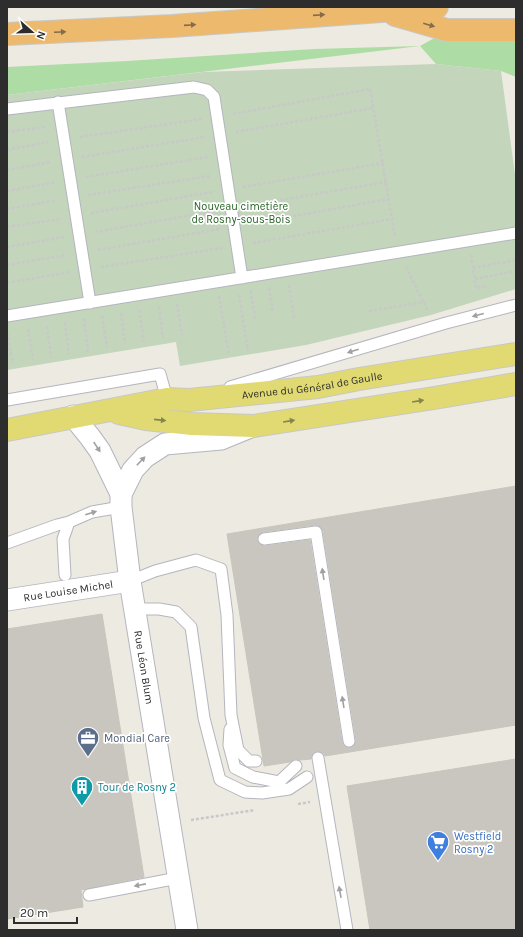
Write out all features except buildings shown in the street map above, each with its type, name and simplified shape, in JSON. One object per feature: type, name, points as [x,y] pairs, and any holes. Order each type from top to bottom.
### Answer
[{"type":"highway","points":[[7,34],[172,26],[378,10],[437,7]]},
{"type":"highway","points":[[378,10],[447,30],[516,30]]},
{"type":"main road","name":"Avenue du Général de Gaulle","points":[[7,430],[73,416],[167,400],[189,400],[318,387],[516,354]]},
{"type":"main road","name":"Avenue du Général de Gaulle","points":[[108,411],[146,419],[192,424],[254,426],[426,400],[516,384]]},
{"type":"street","name":"Rue Léon Blum","points":[[73,416],[100,451],[121,501],[134,609],[187,930]]},
{"type":"street","points":[[121,501],[133,470],[145,457],[165,444],[221,439],[254,426]]},
{"type":"street","name":"Rue Louise Michel","points":[[7,600],[130,581]]},
{"type":"lane","points":[[7,109],[194,87],[207,90],[214,97],[242,278]]},
{"type":"lane","points":[[58,102],[91,303]]},
{"type":"lane","points":[[7,316],[516,234]]},
{"type":"lane","points":[[189,400],[446,323],[516,305]]},
{"type":"lane","points":[[7,400],[160,374],[167,400]]},
{"type":"lane","points":[[7,543],[69,522],[121,501]]},
{"type":"lane","points":[[66,575],[63,539],[69,522]]},
{"type":"lane","points":[[264,539],[316,532],[349,741]]},
{"type":"lane","points":[[130,581],[155,571],[196,560],[221,569],[227,615],[230,715],[229,745],[235,768],[253,777],[279,782],[296,766]]},
{"type":"lane","points":[[134,609],[158,609],[176,612],[191,627],[204,718],[220,780],[245,792],[262,793],[289,789],[307,777]]},
{"type":"lane","points":[[230,715],[238,750],[249,761],[256,761]]},
{"type":"lane","points":[[318,758],[347,930]]},
{"type":"lane","points":[[89,895],[178,878]]},
{"type":"path","points":[[7,150],[64,139],[217,116],[370,90],[398,253],[428,311]]},
{"type":"path","points":[[7,170],[373,108]]},
{"type":"path","points":[[7,132],[62,125]]},
{"type":"path","points":[[7,191],[223,154]]},
{"type":"path","points":[[7,227],[382,164]]},
{"type":"path","points":[[7,209],[73,197],[226,174]]},
{"type":"path","points":[[7,247],[386,182]]},
{"type":"path","points":[[7,265],[234,227],[389,199]]},
{"type":"path","points":[[7,283],[237,246],[392,219]]},
{"type":"path","points":[[468,241],[476,288],[488,286]]},
{"type":"path","points":[[473,268],[516,260]]},
{"type":"path","points":[[286,271],[294,318]]},
{"type":"path","points":[[475,278],[516,271]]},
{"type":"path","points":[[267,274],[273,312]]},
{"type":"path","points":[[242,278],[255,319]]},
{"type":"path","points":[[242,278],[248,352]]},
{"type":"path","points":[[217,282],[229,355]]},
{"type":"path","points":[[175,289],[182,335]]},
{"type":"path","points":[[157,292],[163,338]]},
{"type":"path","points":[[137,295],[144,341]]},
{"type":"path","points":[[119,298],[125,344]]},
{"type":"path","points":[[369,311],[424,302]]},
{"type":"path","points":[[91,303],[107,347]]},
{"type":"path","points":[[88,351],[91,303]]},
{"type":"path","points":[[63,307],[69,354]]},
{"type":"path","points":[[45,310],[51,357]]},
{"type":"path","points":[[25,313],[33,360]]},
{"type":"path","points":[[7,333],[12,363]]},
{"type":"path","points":[[293,804],[325,800]]},
{"type":"path","points":[[170,823],[262,809]]},
{"type":"green space","points":[[438,36],[516,39],[516,77],[501,71],[436,64],[420,46]]},
{"type":"green space","points":[[420,46],[7,95],[7,67],[314,49]]},
{"type":"green space","name":"Nouveau cimetière de Rosny-sous-Bois","points":[[436,64],[501,71],[516,182],[516,289],[431,315],[306,345],[180,366],[176,342],[7,370],[7,95],[203,72]]},
{"type":"place","name":"Mondial Care","points":[[88,758]]},
{"type":"place","name":"Tour de Rosny 2","points":[[82,806]]},
{"type":"place","name":"Westfield Rosny 2","points":[[438,862]]}]
